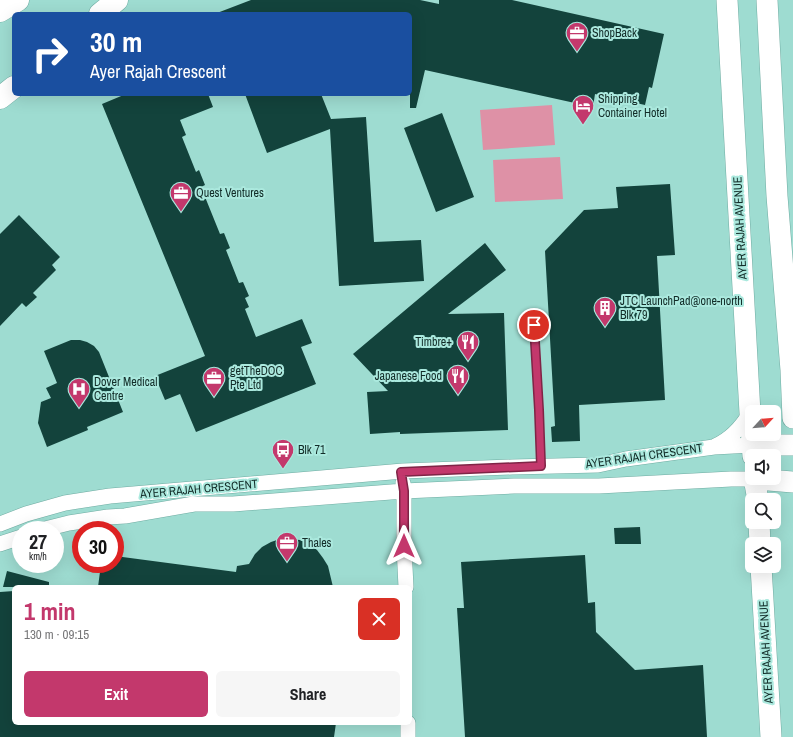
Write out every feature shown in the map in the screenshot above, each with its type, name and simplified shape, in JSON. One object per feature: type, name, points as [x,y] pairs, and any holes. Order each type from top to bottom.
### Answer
[{"type":"main road","points":[[0,11],[18,0]]},
{"type":"main road","points":[[102,12],[117,0]]},
{"type":"main road","points":[[0,98],[12,88]]},
{"type":"street","name":"AYER RAJAH AVENUE","points":[[728,0],[750,405]]},
{"type":"street","points":[[767,0],[777,196],[792,372],[793,418]]},
{"type":"street","points":[[714,447],[734,434],[745,420]]},
{"type":"street","name":"AYER RAJAH CRESCENT","points":[[760,449],[793,444]]},
{"type":"street","name":"AYER RAJAH CRESCENT","points":[[0,524],[26,514],[65,503],[110,496],[401,472],[598,465],[626,459],[714,447],[745,449]]},
{"type":"street","points":[[401,472],[404,491],[406,585]]},
{"type":"street","name":"AYER RAJAH CRESCENT","points":[[64,524],[108,517],[125,516],[194,504],[232,504],[404,491],[514,486],[598,486],[745,479]]},
{"type":"street","name":"AYER RAJAH CRESCENT","points":[[781,481],[793,482]]},
{"type":"street","points":[[0,544],[12,540]]},
{"type":"street","name":"AYER RAJAH AVENUE","points":[[761,573],[771,737]]},
{"type":"street","points":[[408,725],[408,737]]},
{"type":"lane","points":[[534,325],[541,466]]},
{"type":"shaded area","points":[[552,105],[555,145],[483,150],[480,110]]},
{"type":"shaded area","points":[[560,157],[563,199],[495,202],[493,160]]},
{"type":"building","points":[[251,0],[420,0],[439,4],[439,0],[512,0],[664,34],[652,88],[649,87],[645,105],[595,94],[593,107],[425,70],[416,108],[410,108],[410,96],[412,96],[412,12],[220,12]]},
{"type":"building","points":[[121,96],[209,96],[213,107],[180,120],[186,135],[182,137],[196,172],[199,170],[205,185],[201,187],[220,234],[224,233],[230,248],[226,250],[239,283],[243,282],[249,296],[245,298],[249,307],[245,309],[256,337],[302,319],[312,343],[301,347],[316,384],[196,432],[180,394],[165,400],[155,376],[205,356],[102,104]]},
{"type":"building","points":[[246,96],[322,96],[331,119],[366,117],[374,242],[421,240],[424,281],[339,286],[330,129],[267,153]]},
{"type":"building","points":[[442,113],[474,197],[436,212],[404,128]]},
{"type":"building","name":"JTC LaunchPad@one-north Blk 79","points":[[670,184],[675,255],[657,256],[665,400],[579,405],[580,441],[552,442],[551,427],[555,426],[545,251],[584,210],[618,208],[616,187]]},
{"type":"building","points":[[19,215],[60,257],[52,265],[56,270],[33,293],[37,297],[26,307],[22,303],[0,326],[0,234]]},
{"type":"building","points":[[485,243],[506,270],[448,314],[504,313],[508,430],[370,434],[367,392],[388,391],[353,354]]},
{"type":"building","points":[[71,340],[87,342],[94,346],[99,352],[123,412],[87,427],[88,430],[47,447],[38,423],[41,402],[51,398],[46,388],[57,383],[44,351]]},
{"type":"building","points":[[640,527],[641,544],[615,544],[614,528]]},
{"type":"building","name":"Thales","points":[[280,539],[300,540],[309,544],[317,550],[328,566],[333,585],[98,585],[100,573],[124,573],[124,557],[236,572],[237,566],[249,564],[255,554],[262,547]]},
{"type":"building","points":[[585,555],[588,603],[595,602],[596,632],[635,670],[703,665],[707,737],[465,737],[457,608],[464,608],[461,562]]},
{"type":"building","points":[[7,571],[49,582],[49,585],[12,585],[12,587],[3,587]]},
{"type":"building","points":[[12,591],[12,725],[336,725],[334,737],[0,737],[0,592]]},
{"type":"place","name":"ShopBack","points":[[577,52]]},
{"type":"place","name":"Shipping Container Hotel","points":[[583,126]]},
{"type":"place","name":"Quest Ventures","points":[[181,212]]},
{"type":"place","name":"JTC LaunchPad@one-north Blk 79","points":[[605,328]]},
{"type":"place","name":"Timbre+","points":[[468,362]]},
{"type":"place","name":"Japanese Food","points":[[458,396]]},
{"type":"place","name":"getTheDOC Pte Ltd","points":[[214,398]]},
{"type":"place","name":"Dover Medical Centre","points":[[79,408]]},
{"type":"place","name":"Blk 71","points":[[283,470]]},
{"type":"place","name":"Thales","points":[[287,562]]},
{"type":"route","points":[[404,546],[404,491],[401,472],[541,466],[534,325]]}]
